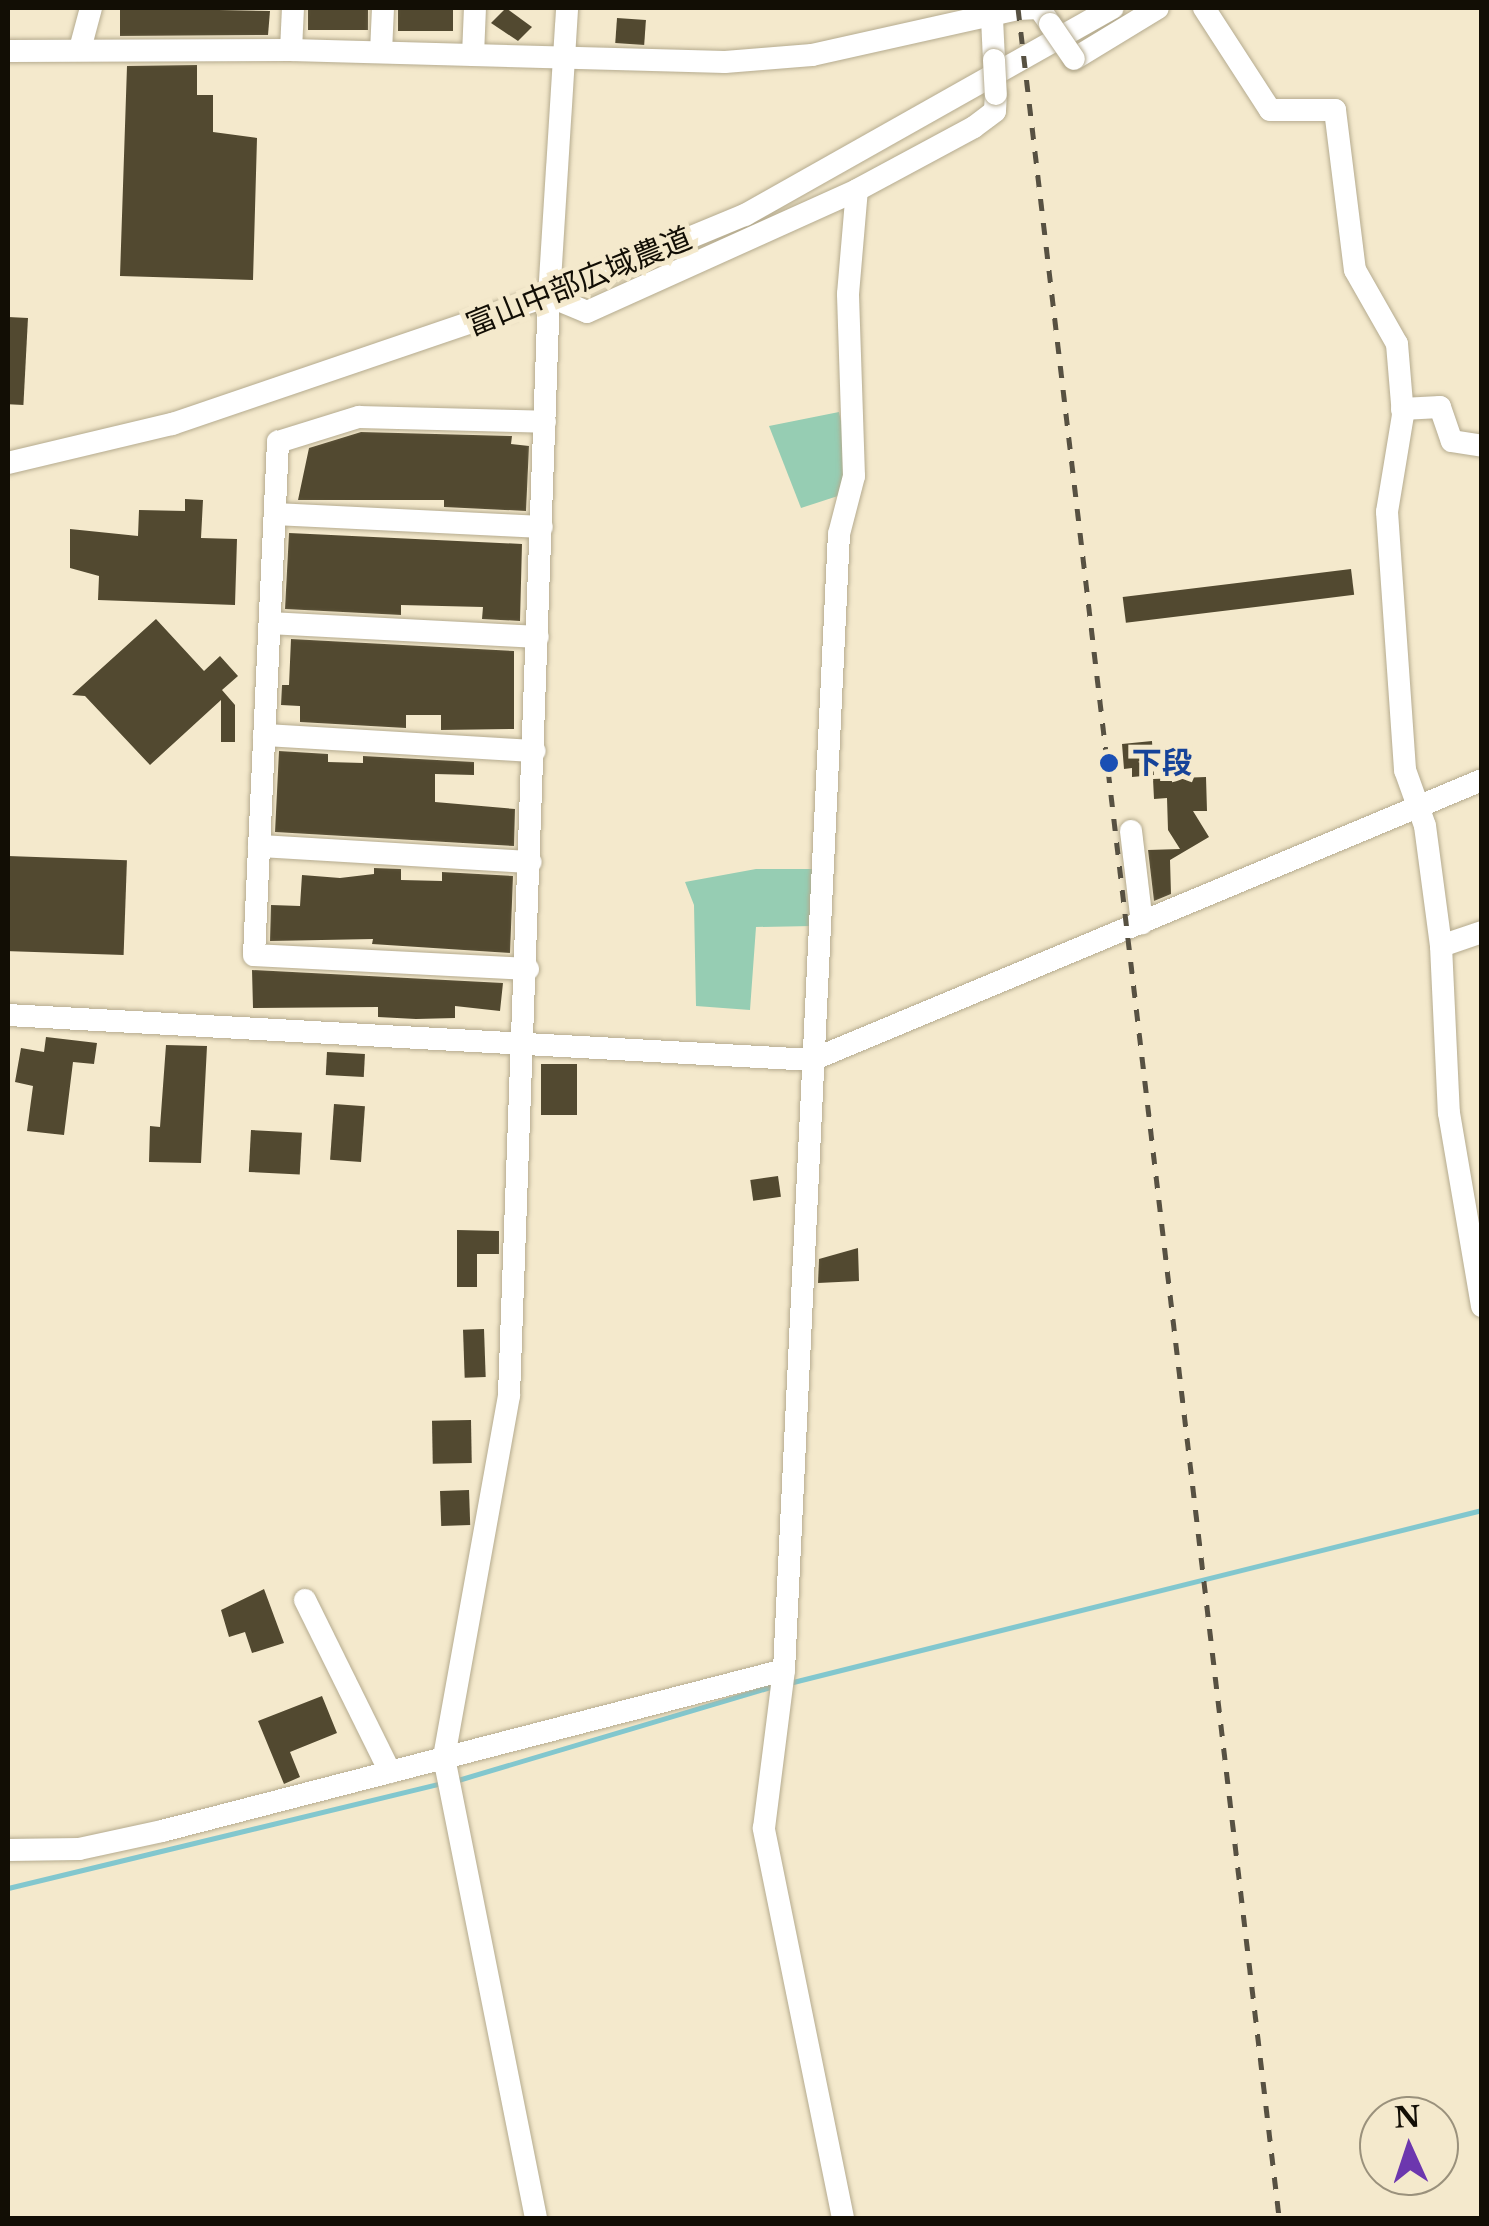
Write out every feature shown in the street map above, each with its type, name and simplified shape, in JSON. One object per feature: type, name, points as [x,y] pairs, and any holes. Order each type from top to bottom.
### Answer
[{"type":"street","points":[[80,49],[90,8]]},
{"type":"street","points":[[291,50],[293,8]]},
{"type":"street","points":[[381,52],[384,8]]},
{"type":"street","points":[[473,55],[475,8]]},
{"type":"street","points":[[536,2218],[444,1758],[509,1395],[526,1047],[549,296],[566,8]]},
{"type":"street","points":[[8,51],[291,50],[725,62],[812,55],[1039,8],[1074,59],[1158,8]]},
{"type":"street","name":"富山中部広域農道","points":[[8,463],[172,424],[549,296],[744,216],[1112,8]]},
{"type":"street","points":[[1204,8],[1270,110],[1336,110],[1354,270],[1397,344],[1402,409],[1387,512],[1406,770],[1417,807],[1441,946],[1449,1113],[1482,1306]]},
{"type":"street","points":[[549,296],[588,312],[857,190],[974,126],[995,111],[992,18]]},
{"type":"street","points":[[843,2218],[764,1828],[784,1670],[839,534],[854,476],[846,372],[857,190]]},
{"type":"street","points":[[1402,409],[1440,407],[1452,441],[1482,446]]},
{"type":"street","points":[[528,969],[254,955],[278,442],[360,417],[545,422]]},
{"type":"street","points":[[275,514],[542,527]]},
{"type":"street","points":[[270,623],[538,638]]},
{"type":"street","points":[[264,735],[535,751]]},
{"type":"street","points":[[8,1015],[526,1047],[812,1060],[1482,780]]},
{"type":"street","points":[[1131,830],[1142,924]]},
{"type":"street","points":[[259,846],[531,862]]},
{"type":"street","points":[[1441,946],[1482,932]]},
{"type":"street","points":[[305,1600],[390,1772]]},
{"type":"street","points":[[8,1850],[80,1850],[784,1670]]},
{"type":"green space","points":[[839,412],[851,468],[844,494],[801,508],[769,426]]},
{"type":"green space","points":[[756,869],[816,869],[812,926],[756,927],[750,1010],[696,1006],[694,905],[685,882]]},
{"type":"building","points":[[120,8],[270,11],[268,35],[120,36]]},
{"type":"building","points":[[308,8],[368,8],[368,30],[308,30]]},
{"type":"building","points":[[398,8],[453,8],[453,31],[398,31]]},
{"type":"building","points":[[506,8],[532,27],[518,41],[491,23]]},
{"type":"building","points":[[617,18],[646,20],[644,45],[615,43]]},
{"type":"building","points":[[197,65],[197,95],[213,95],[213,132],[257,138],[253,280],[120,276],[127,66]]},
{"type":"building","points":[[8,317],[28,318],[23,405],[8,404]]},
{"type":"building","points":[[361,432],[512,436],[511,444],[529,446],[526,511],[444,507],[444,500],[298,500],[309,448]]},
{"type":"building","points":[[185,499],[203,500],[201,538],[237,539],[235,605],[98,600],[99,576],[70,568],[70,529],[138,536],[139,510],[185,511]]},
{"type":"building","points":[[289,533],[522,544],[520,621],[482,619],[483,607],[401,605],[401,615],[285,609]]},
{"type":"building","points":[[1351,569],[1354,595],[1126,623],[1123,597]]},
{"type":"building","points":[[156,619],[204,671],[220,656],[238,676],[222,690],[235,705],[235,742],[221,742],[221,700],[150,765],[85,696],[72,695]]},
{"type":"building","points":[[291,639],[514,651],[514,729],[441,730],[441,715],[406,715],[406,728],[300,722],[300,706],[281,705],[282,685],[289,685]]},
{"type":"building","points":[[1152,741],[1154,775],[1132,777],[1132,768],[1124,769],[1122,744]]},
{"type":"building","points":[[279,751],[328,754],[328,762],[363,763],[363,756],[474,762],[474,775],[435,774],[435,802],[515,809],[514,846],[275,832]]},
{"type":"building","points":[[1206,777],[1207,811],[1193,811],[1209,837],[1170,860],[1171,894],[1154,901],[1148,850],[1180,849],[1168,830],[1167,798],[1154,799],[1153,779]]},
{"type":"building","points":[[8,856],[127,860],[124,955],[8,951]]},
{"type":"building","points":[[374,868],[401,869],[401,880],[442,881],[442,872],[513,876],[510,953],[372,944],[373,939],[270,941],[271,905],[300,906],[302,875],[340,878],[374,874]]},
{"type":"building","points":[[252,970],[503,983],[500,1011],[455,1006],[455,1018],[416,1019],[378,1017],[378,1007],[253,1008]]},
{"type":"building","points":[[46,1037],[97,1043],[94,1064],[73,1062],[64,1135],[27,1131],[33,1086],[15,1082],[21,1048],[44,1052]]},
{"type":"building","points":[[166,1045],[207,1046],[201,1163],[149,1162],[150,1126],[160,1127]]},
{"type":"building","points":[[327,1052],[365,1054],[364,1077],[326,1075]]},
{"type":"building","points":[[541,1064],[577,1064],[577,1115],[541,1115]]},
{"type":"building","points":[[334,1104],[365,1106],[361,1162],[330,1160]]},
{"type":"building","points":[[251,1130],[302,1133],[300,1175],[249,1172]]},
{"type":"building","points":[[778,1176],[781,1197],[753,1201],[750,1180]]},
{"type":"building","points":[[457,1230],[499,1231],[499,1254],[477,1254],[477,1287],[457,1287]]},
{"type":"building","points":[[858,1248],[859,1281],[818,1283],[819,1259]]},
{"type":"building","points":[[484,1329],[486,1377],[465,1378],[463,1330]]},
{"type":"building","points":[[471,1420],[472,1463],[433,1464],[432,1421]]},
{"type":"building","points":[[469,1490],[470,1525],[441,1526],[440,1491]]},
{"type":"building","points":[[264,1589],[284,1643],[252,1653],[245,1632],[229,1637],[221,1610]]},
{"type":"building","points":[[322,1696],[337,1733],[290,1752],[300,1777],[284,1784],[258,1721]]},
{"type":"waterway","points":[[789,1683],[1482,1510]]},
{"type":"waterway","points":[[458,1780],[773,1686]]},
{"type":"waterway","points":[[8,1888],[442,1783]]},
{"type":"railway","points":[[1018,8],[1279,2218]]},
{"type":"place","name":"下段","points":[[1109,763]]}]
